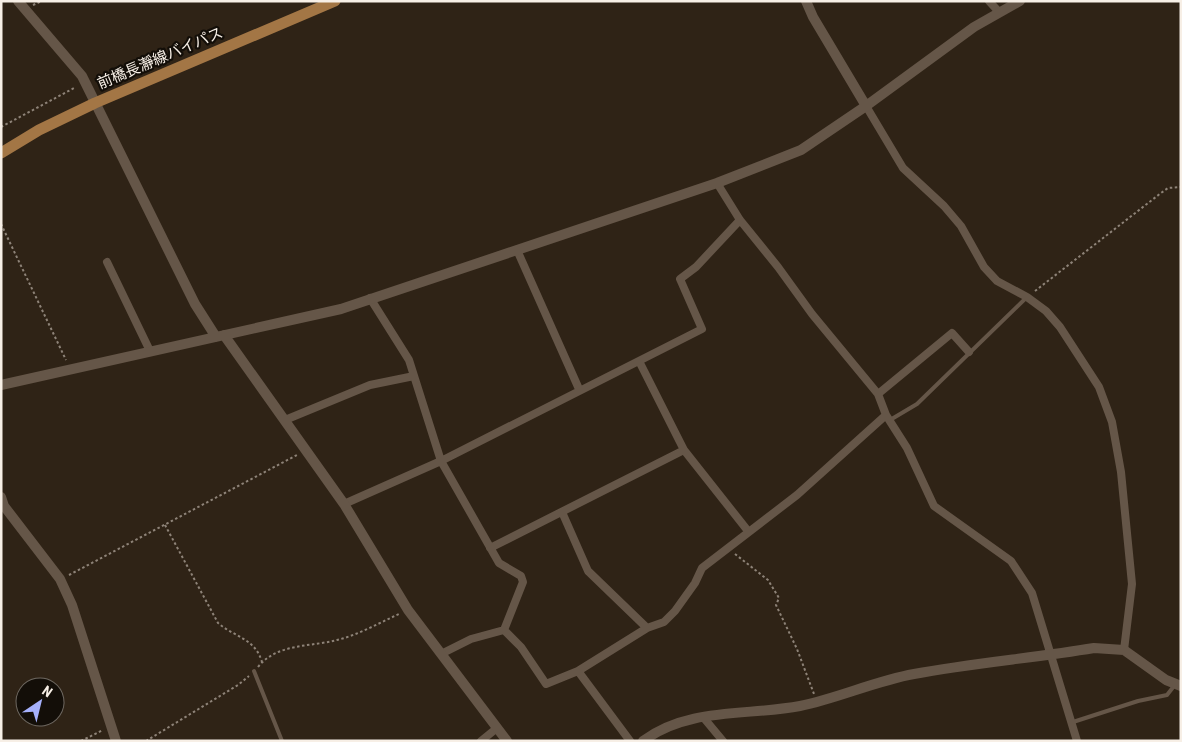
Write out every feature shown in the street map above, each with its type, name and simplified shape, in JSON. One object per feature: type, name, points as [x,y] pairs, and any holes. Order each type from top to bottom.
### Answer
[{"type":"main road","name":"前橋長瀞線バイパス","points":[[1,153],[39,130],[95,103],[335,1]]},
{"type":"street","points":[[18,1],[82,76],[195,304],[307,450],[344,504],[408,610],[506,741]]},
{"type":"street","points":[[806,1],[813,17],[903,168],[944,206],[961,226],[984,267],[997,281],[1027,297],[1060,326],[1099,387],[1112,422],[1121,472],[1132,584],[1124,650]]},
{"type":"street","points":[[989,1],[999,12]]},
{"type":"street","points":[[1,385],[341,309],[717,183],[801,150],[866,106],[974,26],[1013,3]]},
{"type":"street","points":[[717,183],[740,220],[778,267],[812,314],[878,394],[888,417],[907,448],[937,510],[989,545],[1015,567],[1032,593],[1050,655],[1073,722],[1077,741]]},
{"type":"street","points":[[344,504],[441,461],[580,389],[639,362],[702,329],[680,279],[696,267],[740,220]]},
{"type":"street","points":[[517,250],[580,389]]},
{"type":"street","points":[[107,262],[150,351]]},
{"type":"street","points":[[370,298],[410,360],[441,461],[499,563],[521,576],[523,582],[504,630]]},
{"type":"street","points":[[878,394],[952,333],[969,352]]},
{"type":"street","points":[[639,362],[684,450],[748,531]]},
{"type":"street","points":[[285,420],[370,386],[414,376]]},
{"type":"street","points":[[504,630],[521,647],[546,684],[578,671],[647,628],[664,622],[675,612],[702,568],[797,495],[888,417]]},
{"type":"street","points":[[490,548],[684,450]]},
{"type":"street","points":[[2,503],[60,579],[72,605],[116,741]]},
{"type":"street","points":[[562,512],[588,571],[647,628]]},
{"type":"street","points":[[441,654],[471,639],[504,630]]},
{"type":"street","points":[[643,741],[659,729],[703,717],[817,702],[914,674],[1094,648],[1124,650],[1166,680],[1178,685]]},
{"type":"street","points":[[578,671],[630,741]]},
{"type":"street","points":[[703,717],[723,741]]},
{"type":"street","points":[[481,741],[497,728]]},
{"type":"lane","points":[[888,417],[916,404],[1027,297]]},
{"type":"lane","points":[[254,671],[282,741]]},
{"type":"lane","points":[[1073,722],[1138,701],[1167,695],[1178,685]]},
{"type":"path","points":[[1,127],[85,82]]},
{"type":"path","points":[[1027,297],[1161,193],[1168,188],[1181,187]]},
{"type":"path","points":[[1,224],[71,369]]},
{"type":"path","points":[[60,579],[307,450]]},
{"type":"path","points":[[165,524],[218,624],[226,630],[245,638],[259,653],[262,662]]},
{"type":"path","points":[[727,548],[768,580],[779,598],[776,605],[797,648],[817,702]]},
{"type":"path","points":[[146,741],[238,685],[262,662],[295,646],[338,640],[408,610]]},
{"type":"path","points":[[81,741],[110,726]]}]
